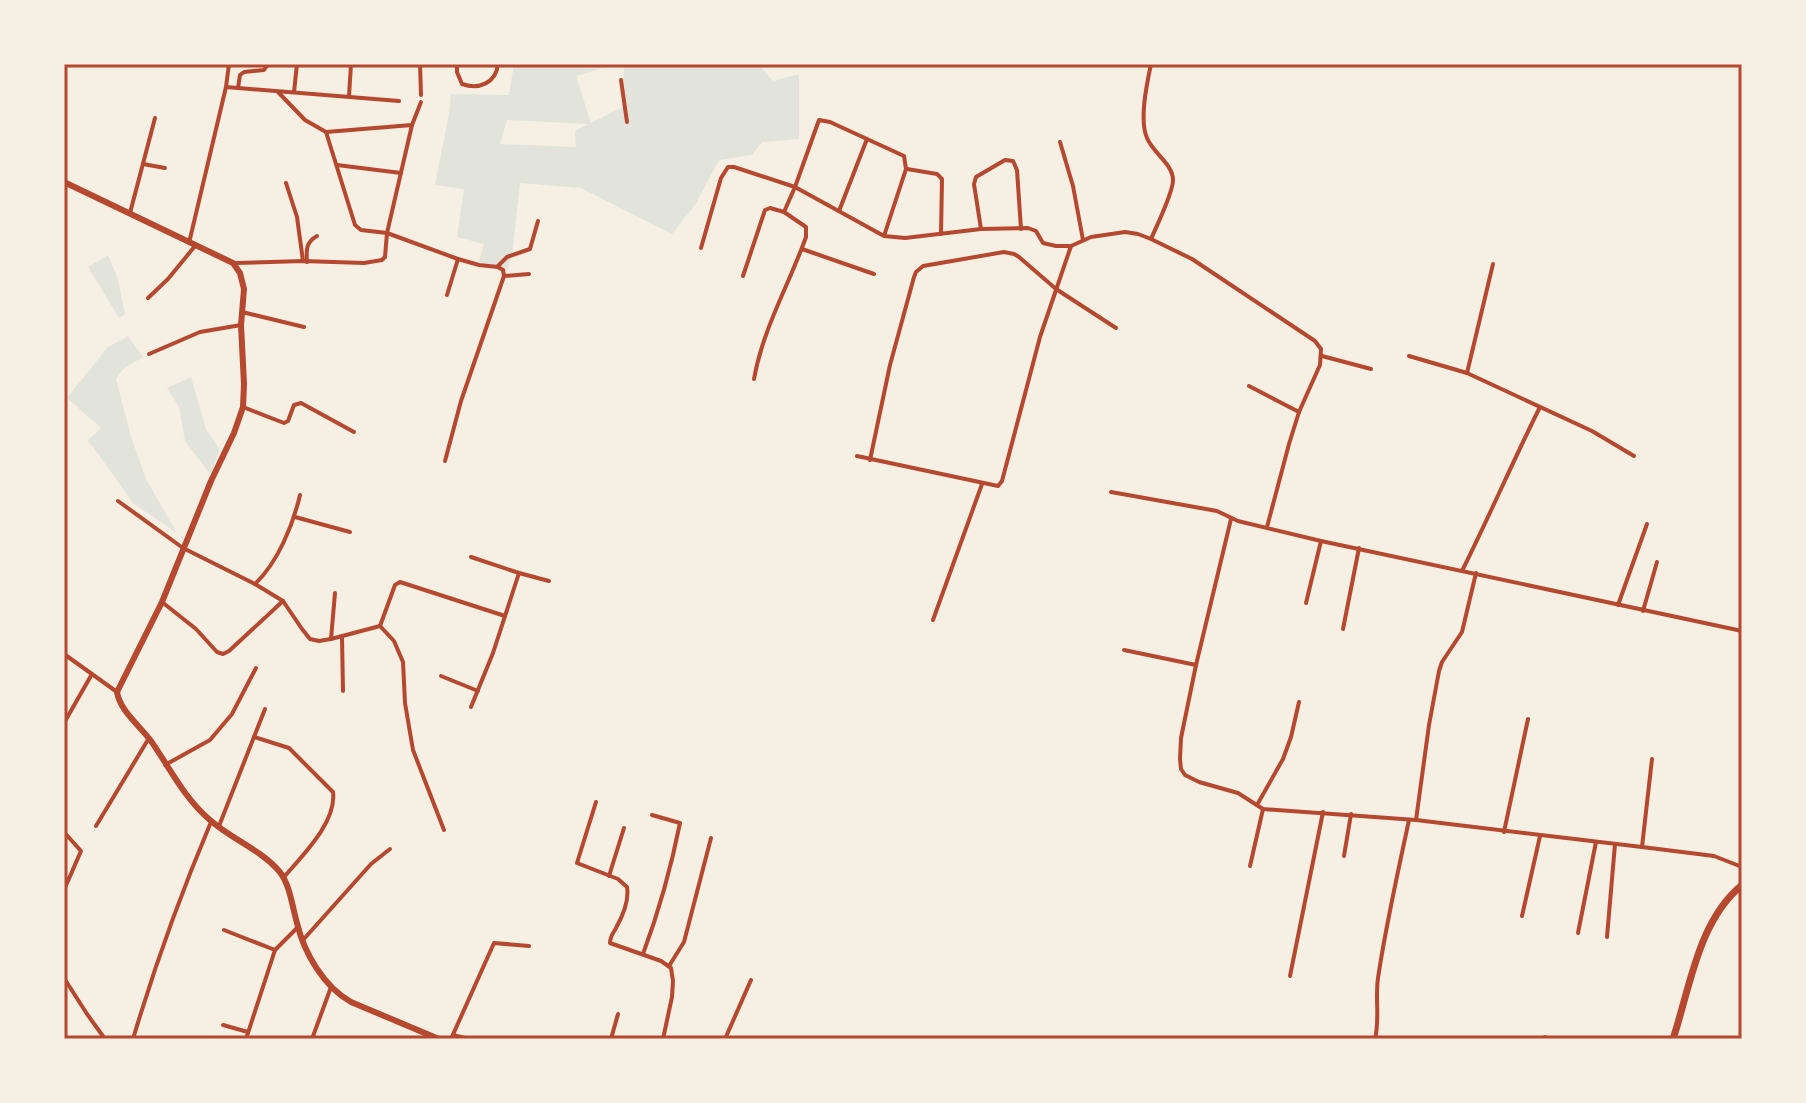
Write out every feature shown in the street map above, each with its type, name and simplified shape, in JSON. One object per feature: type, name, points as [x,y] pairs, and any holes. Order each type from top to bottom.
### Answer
[{"type":"highway","points":[[1673,1039],[1707,934],[1718,912],[1742,885]]},
{"type":"street","points":[[148,298],[168,279],[192,244],[229,64]]},
{"type":"street","points":[[238,88],[240,75],[264,70],[268,64]]},
{"type":"street","points":[[294,92],[297,64]]},
{"type":"street","points":[[349,96],[351,64]]},
{"type":"street","points":[[420,64],[421,95]]},
{"type":"street","points":[[457,64],[462,84],[469,86],[487,83],[495,77],[498,64]]},
{"type":"street","points":[[1151,64],[1143,128],[1147,140],[1170,169],[1173,180],[1151,239]]},
{"type":"street","points":[[621,80],[627,122]]},
{"type":"street","points":[[226,87],[399,101]]},
{"type":"street","points":[[276,91],[305,120],[326,132],[412,125]]},
{"type":"street","points":[[64,182],[233,263],[364,263],[382,260],[412,125],[421,102]]},
{"type":"street","points":[[130,215],[155,118]]},
{"type":"street","points":[[784,212],[819,120],[830,122],[904,156],[906,169],[884,236]]},
{"type":"street","points":[[326,132],[355,225],[361,230],[387,233],[458,259],[503,270],[504,276],[461,401],[445,461]]},
{"type":"street","points":[[839,212],[867,139]]},
{"type":"street","points":[[1060,142],[1073,186],[1083,241]]},
{"type":"street","points":[[981,229],[974,184],[976,177],[1005,160],[1013,161],[1017,170],[1021,229]]},
{"type":"street","points":[[143,164],[165,168]]},
{"type":"street","points":[[337,165],[401,173]]},
{"type":"street","points":[[701,248],[721,178],[728,167],[734,167],[795,187],[884,236],[905,238],[981,229],[1032,229],[1047,245],[1071,246],[1091,237],[1125,232],[1151,239],[1192,259],[1315,341],[1321,349],[1322,356],[1299,412],[1267,527]]},
{"type":"street","points":[[906,169],[937,174],[942,179],[941,234]]},
{"type":"street","points":[[286,183],[297,217],[305,261]]},
{"type":"street","points":[[743,276],[765,210],[770,208],[784,212],[806,227],[802,249],[762,343],[754,379]]},
{"type":"street","points":[[498,267],[507,257],[530,249],[538,221]]},
{"type":"street","points":[[305,261],[309,241],[317,236]]},
{"type":"street","points":[[857,456],[998,486],[1002,481],[1040,337],[1071,246]]},
{"type":"street","points":[[802,249],[874,274]]},
{"type":"street","points":[[870,460],[890,365],[914,277],[923,266],[1009,252],[1056,289],[1116,328]]},
{"type":"street","points":[[447,295],[458,259]]},
{"type":"street","points":[[117,692],[162,602],[243,407],[243,281],[233,263]]},
{"type":"street","points":[[1467,373],[1493,264]]},
{"type":"street","points":[[504,276],[529,274]]},
{"type":"street","points":[[242,312],[304,327]]},
{"type":"street","points":[[149,354],[200,332],[241,325]]},
{"type":"street","points":[[1322,356],[1371,369]]},
{"type":"street","points":[[1409,356],[1467,373],[1592,431],[1634,456]]},
{"type":"street","points":[[1249,386],[1299,412]]},
{"type":"street","points":[[243,407],[284,423],[288,421],[294,405],[301,403],[354,432]]},
{"type":"street","points":[[1462,571],[1540,407]]},
{"type":"street","points":[[933,620],[982,484]]},
{"type":"street","points":[[1111,492],[1217,511],[1231,519],[1321,541],[1742,631]]},
{"type":"street","points":[[255,584],[271,564],[295,517],[300,495]]},
{"type":"street","points":[[118,501],[183,548],[283,601],[310,639],[319,641],[342,637],[380,626]]},
{"type":"street","points":[[295,517],[350,532]]},
{"type":"street","points":[[1231,519],[1181,738],[1181,769],[1185,775],[1238,793],[1263,809],[1416,820],[1642,847],[1714,856],[1742,867]]},
{"type":"street","points":[[1618,605],[1647,524]]},
{"type":"street","points":[[1306,603],[1321,541]]},
{"type":"street","points":[[1343,629],[1359,548]]},
{"type":"street","points":[[471,557],[549,581]]},
{"type":"street","points":[[1643,611],[1657,562]]},
{"type":"street","points":[[471,707],[519,573]]},
{"type":"street","points":[[1416,820],[1439,671],[1462,632],[1476,573]]},
{"type":"street","points":[[380,626],[395,585],[400,582],[505,616]]},
{"type":"street","points":[[331,639],[335,593]]},
{"type":"street","points":[[162,602],[223,654],[283,601]]},
{"type":"street","points":[[380,626],[394,641],[403,662],[405,703],[413,750],[444,830]]},
{"type":"street","points":[[342,637],[343,691]]},
{"type":"street","points":[[1124,650],[1196,665]]},
{"type":"street","points":[[64,654],[117,692],[120,703],[149,738],[176,782],[211,822],[257,852],[284,877],[303,941],[331,987],[351,1002],[439,1039]]},
{"type":"street","points":[[165,765],[210,740],[232,714],[256,668]]},
{"type":"street","points":[[64,723],[92,674]]},
{"type":"street","points":[[441,676],[478,691]]},
{"type":"street","points":[[1257,805],[1288,748],[1299,702]]},
{"type":"street","points":[[218,828],[265,709]]},
{"type":"street","points":[[1504,832],[1528,719]]},
{"type":"street","points":[[254,737],[289,748],[333,792],[334,798],[325,823],[308,850],[284,877]]},
{"type":"street","points":[[96,826],[149,738]]},
{"type":"street","points":[[1642,847],[1652,759]]},
{"type":"street","points":[[596,802],[577,863],[625,884],[628,892],[610,943],[661,961],[672,971],[672,997],[663,1039]]},
{"type":"street","points":[[1250,866],[1263,809]]},
{"type":"street","points":[[1290,976],[1323,812]]},
{"type":"street","points":[[1344,856],[1351,814]]},
{"type":"street","points":[[643,954],[671,869],[680,823],[652,815]]},
{"type":"street","points":[[1375,1039],[1378,979],[1409,820]]},
{"type":"street","points":[[133,1039],[177,905],[211,822]]},
{"type":"street","points":[[609,876],[624,828]]},
{"type":"street","points":[[64,832],[81,850],[64,890]]},
{"type":"street","points":[[1522,916],[1540,836]]},
{"type":"street","points":[[669,966],[684,942],[711,838]]},
{"type":"street","points":[[1578,933],[1596,842]]},
{"type":"street","points":[[1607,937],[1615,844]]},
{"type":"street","points":[[303,941],[363,873],[390,849]]},
{"type":"street","points":[[246,1039],[275,950],[298,927]]},
{"type":"street","points":[[224,930],[275,950]]},
{"type":"street","points":[[469,1039],[452,1037],[494,943],[529,946]]},
{"type":"street","points":[[64,978],[105,1039]]},
{"type":"street","points":[[725,1039],[751,980]]},
{"type":"street","points":[[312,1039],[331,987]]},
{"type":"street","points":[[611,1039],[618,1014]]},
{"type":"street","points":[[223,1025],[248,1032]]},
{"type":"shaded area","points":[[514,64],[618,64],[576,76],[591,123],[623,107],[624,64],[758,64],[773,81],[799,74],[799,139],[762,142],[752,155],[719,160],[695,205],[672,234],[581,188],[520,183],[512,256],[506,274],[479,261],[484,244],[457,237],[464,189],[435,185],[451,94],[509,95]],"holes":[[[507,120],[588,124],[575,131],[576,147],[500,144]]]},
{"type":"shaded area","points":[[108,255],[118,279],[125,314],[119,318],[88,267]]},
{"type":"shaded area","points":[[128,336],[143,357],[123,369],[116,379],[131,437],[147,481],[177,533],[134,504],[87,441],[101,428],[67,398],[108,347]]},
{"type":"shaded area","points":[[191,377],[206,429],[220,450],[210,474],[185,441],[179,407],[167,388]]}]
